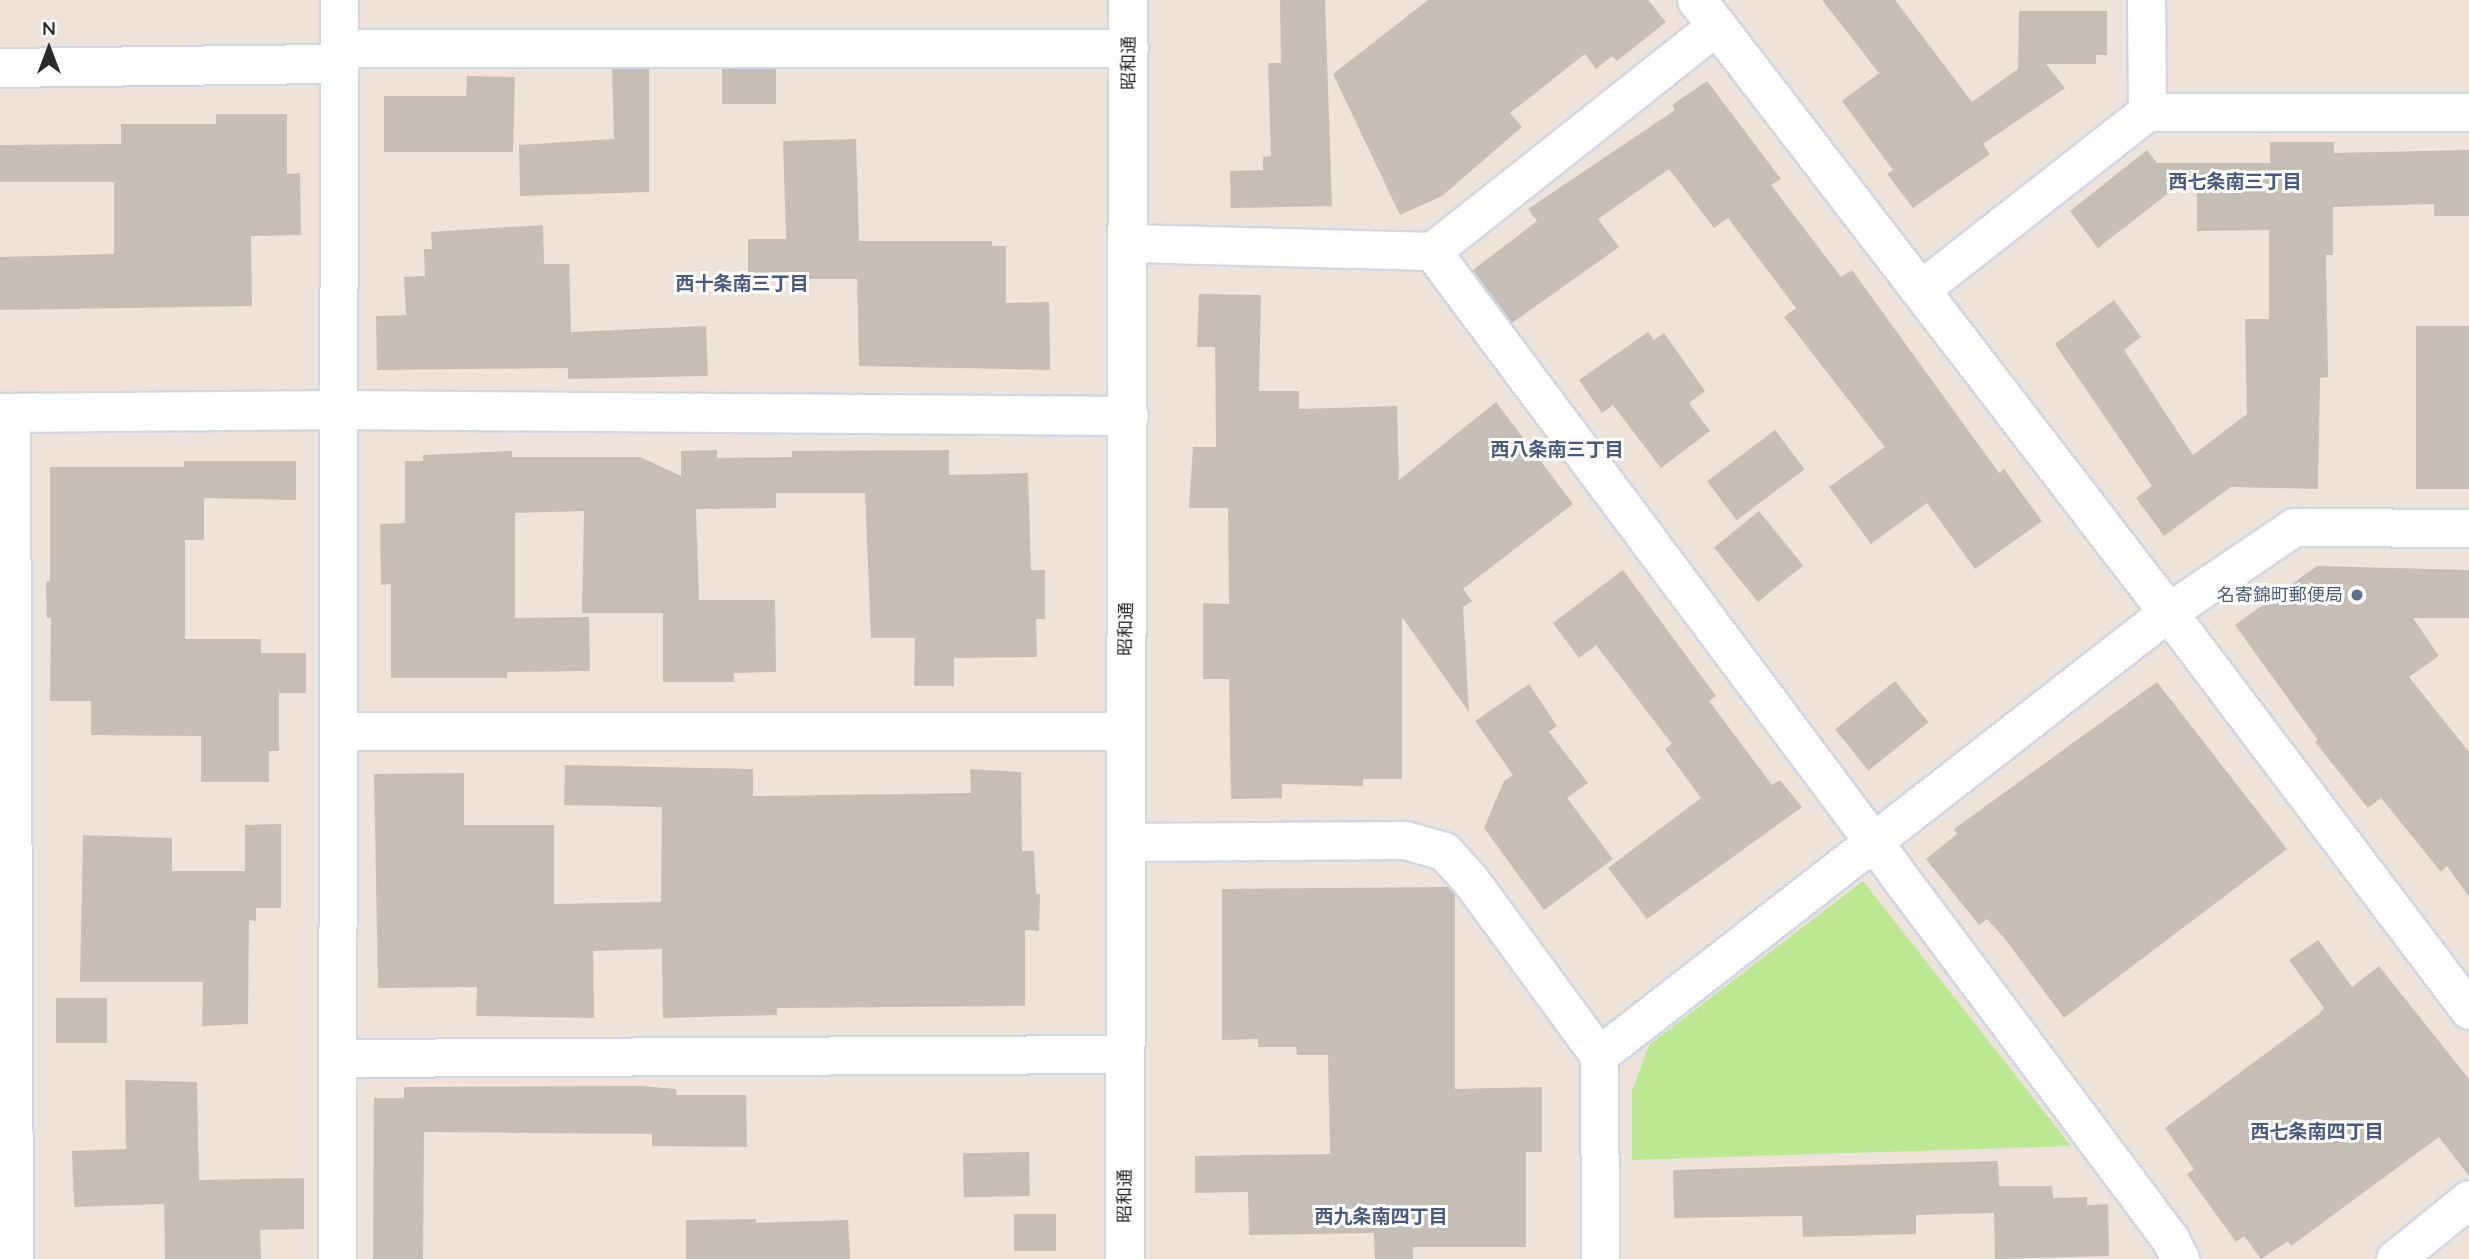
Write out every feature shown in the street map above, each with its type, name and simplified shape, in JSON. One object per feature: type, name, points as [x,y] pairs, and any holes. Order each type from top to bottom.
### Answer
[{"type":"street","points":[[337,1259],[341,410],[339,0]]},
{"type":"street","name":"昭和通","points":[[1125,1259],[1128,0]]},
{"type":"street","points":[[2146,0],[2147,112]]},
{"type":"street","points":[[1129,243],[1432,251],[1707,13],[2168,612],[2469,1010]]},
{"type":"street","points":[[0,68],[339,56],[1129,48]]},
{"type":"street","points":[[1921,289],[2147,112],[2469,112]]},
{"type":"street","points":[[1432,251],[1873,845],[2170,1239],[2180,1259]]},
{"type":"street","points":[[14,1259],[5,413],[341,410],[1129,416]]},
{"type":"street","points":[[1599,1055],[1873,845],[2168,612],[2294,527],[2469,528]]},
{"type":"street","points":[[340,732],[1125,732]]},
{"type":"street","points":[[1125,842],[1405,840],[1444,851],[1471,881],[1599,1055],[1600,1259]]},
{"type":"street","points":[[337,1058],[1125,1054]]},
{"type":"street","points":[[2395,1259],[2469,1199]]},
{"type":"green space","points":[[1863,881],[2071,1146],[1632,1160],[1632,1091],[1649,1045]]},
{"type":"building","points":[[1280,0],[1325,0],[1332,206],[1231,208],[1230,171],[1263,170],[1263,157],[1271,156],[1268,63],[1281,63]]},
{"type":"building","points":[[1428,0],[1648,0],[1666,22],[1617,61],[1612,56],[1596,69],[1585,54],[1510,113],[1522,127],[1442,196],[1400,215],[1333,74]]},
{"type":"building","points":[[1822,0],[1895,0],[1972,102],[2018,69],[2019,11],[2107,11],[2107,55],[2096,55],[2096,64],[2046,64],[2065,88],[1983,144],[1990,154],[1913,208],[1887,174],[1893,170],[1842,101],[1879,73]]},
{"type":"building","points":[[612,69],[649,69],[649,192],[520,196],[519,145],[614,139]]},
{"type":"building","points":[[722,69],[776,69],[776,104],[722,104]]},
{"type":"building","points":[[467,76],[515,77],[513,152],[384,152],[384,96],[466,96]]},
{"type":"building","points":[[1707,81],[1781,179],[1771,185],[1841,277],[1852,270],[1999,473],[2004,469],[2042,521],[1975,569],[1927,503],[1871,544],[1829,487],[1885,447],[1784,317],[1796,308],[1728,218],[1714,228],[1669,169],[1598,219],[1619,247],[1512,323],[1473,270],[1537,221],[1528,209],[1675,110],[1672,105]]},
{"type":"building","points":[[216,114],[287,114],[287,174],[300,173],[301,235],[251,236],[252,306],[0,310],[0,257],[114,254],[114,182],[0,182],[0,145],[121,144],[121,124],[216,124]]},
{"type":"building","points":[[856,139],[859,241],[992,241],[992,246],[1006,246],[1006,303],[1049,302],[1050,370],[859,366],[857,279],[748,279],[748,239],[786,239],[783,141]]},
{"type":"building","points":[[2270,142],[2334,142],[2334,153],[2469,150],[2469,216],[2434,216],[2434,204],[2333,207],[2333,255],[2326,255],[2328,377],[2320,378],[2318,489],[2231,487],[2164,536],[2136,498],[2152,486],[2055,344],[2114,300],[2141,337],[2124,350],[2193,455],[2247,414],[2245,319],[2269,319],[2269,230],[2197,231],[2197,171],[2098,248],[2070,211],[2147,150],[2157,163],[2270,163]]},
{"type":"building","points":[[543,225],[544,264],[569,264],[571,332],[706,326],[708,376],[568,379],[568,368],[377,370],[376,316],[406,315],[404,277],[425,276],[424,249],[432,249],[431,232]]},
{"type":"building","points":[[1199,294],[1261,295],[1259,391],[1299,391],[1299,409],[1397,406],[1399,480],[1496,402],[1573,504],[1463,589],[1472,601],[1463,607],[1469,712],[1402,617],[1402,779],[1363,779],[1363,786],[1282,784],[1282,798],[1231,799],[1229,679],[1203,679],[1203,603],[1229,604],[1228,508],[1189,508],[1193,447],[1216,447],[1215,347],[1197,347]]},
{"type":"building","points":[[2416,326],[2469,326],[2469,489],[2416,489]]},
{"type":"building","points":[[1648,332],[1654,340],[1664,333],[1705,391],[1689,403],[1710,431],[1661,468],[1613,405],[1602,413],[1579,380]]},
{"type":"building","points":[[1775,430],[1804,469],[1737,520],[1707,481]]},
{"type":"building","points":[[717,450],[717,458],[792,457],[792,451],[949,450],[949,475],[1028,473],[1031,570],[1045,570],[1045,619],[1036,619],[1037,657],[954,658],[954,686],[914,686],[915,638],[871,638],[865,493],[776,493],[776,508],[696,509],[699,600],[775,600],[776,672],[734,673],[734,682],[663,682],[663,613],[582,613],[584,511],[515,513],[515,618],[589,617],[590,671],[507,672],[507,678],[391,678],[391,584],[381,585],[380,524],[405,523],[405,461],[423,461],[423,455],[512,451],[512,457],[640,457],[681,476],[681,451]]},
{"type":"building","points":[[184,461],[296,461],[296,500],[204,498],[204,540],[185,540],[185,639],[261,639],[261,653],[306,653],[306,693],[279,693],[279,751],[269,751],[269,782],[201,782],[201,736],[91,735],[91,701],[50,701],[51,618],[47,618],[46,582],[50,581],[50,467],[184,467]]},
{"type":"building","points":[[1759,511],[1803,565],[1758,602],[1714,548]]},
{"type":"building","points":[[2317,566],[2469,570],[2469,618],[2413,618],[2439,656],[2409,677],[2469,752],[2469,897],[2447,866],[2441,872],[2381,798],[2368,808],[2315,742],[2318,740],[2235,625]]},
{"type":"building","points":[[1623,570],[1716,696],[1709,701],[1772,785],[1780,780],[1802,807],[1647,919],[1608,868],[1701,798],[1665,749],[1672,744],[1596,645],[1579,658],[1553,623]]},
{"type":"building","points":[[1895,681],[1928,722],[1869,771],[1835,729]]},
{"type":"building","points":[[2157,682],[2287,849],[2064,1018],[2005,939],[1987,919],[1979,925],[1926,859],[1957,834],[1954,829]]},
{"type":"building","points":[[1529,684],[1557,726],[1549,732],[1588,783],[1567,798],[1613,859],[1544,910],[1484,828],[1504,781],[1513,775],[1475,721]]},
{"type":"building","points":[[565,765],[753,769],[753,796],[971,793],[970,769],[1021,772],[1022,851],[1034,851],[1036,894],[1040,894],[1039,931],[1025,930],[1025,1006],[777,1008],[777,1015],[663,1018],[662,949],[593,951],[594,1018],[476,1016],[477,987],[378,988],[374,774],[464,773],[464,825],[554,825],[554,904],[661,902],[662,807],[564,805]]},
{"type":"building","points":[[281,824],[281,908],[256,908],[256,921],[249,920],[248,1024],[202,1026],[203,982],[80,982],[83,835],[172,838],[172,871],[245,871],[245,825]]},
{"type":"building","points":[[1448,887],[1455,895],[1455,1089],[1542,1087],[1542,1152],[1526,1152],[1526,1247],[1413,1247],[1413,1259],[1375,1259],[1374,1233],[1249,1235],[1248,1192],[1195,1193],[1195,1156],[1330,1154],[1328,1055],[1297,1055],[1296,1047],[1258,1047],[1258,1039],[1222,1040],[1222,889]]},
{"type":"building","points":[[2318,940],[2352,987],[2379,966],[2469,1079],[2469,1176],[2439,1137],[2291,1246],[2288,1241],[2261,1259],[2244,1236],[2236,1242],[2187,1174],[2194,1169],[2165,1128],[2324,1008],[2289,960]]},
{"type":"building","points":[[56,998],[107,998],[107,1043],[56,1043]]},
{"type":"building","points":[[125,1080],[197,1082],[199,1180],[304,1178],[304,1229],[260,1230],[261,1259],[165,1259],[164,1204],[74,1207],[72,1151],[126,1149]]},
{"type":"building","points":[[641,1086],[676,1089],[677,1095],[746,1095],[747,1147],[652,1146],[652,1134],[424,1132],[423,1259],[373,1259],[374,1098],[404,1098],[404,1087]]},
{"type":"building","points":[[1029,1152],[1030,1196],[964,1197],[963,1153]]},
{"type":"building","points":[[1998,1161],[1999,1186],[2052,1186],[2053,1198],[2087,1197],[2087,1205],[2108,1204],[2109,1256],[1995,1259],[1994,1213],[1916,1215],[1916,1234],[1803,1237],[1802,1216],[1674,1218],[1673,1170]]},
{"type":"building","points":[[1014,1214],[1056,1214],[1056,1251],[1014,1251]]},
{"type":"building","points":[[756,1219],[756,1223],[848,1220],[850,1259],[686,1259],[686,1220]]},
{"type":"place","name":"名寄錦町郵便局","points":[[2357,595]]},
{"type":"district","name":"西七条南三丁目","points":[[2235,182]]},
{"type":"district","name":"西十条南三丁目","points":[[742,284]]},
{"type":"district","name":"西八条南三丁目","points":[[1557,450]]},
{"type":"district","name":"西七条南四丁目","points":[[2317,1132]]},
{"type":"district","name":"西九条南四丁目","points":[[1381,1217]]}]
